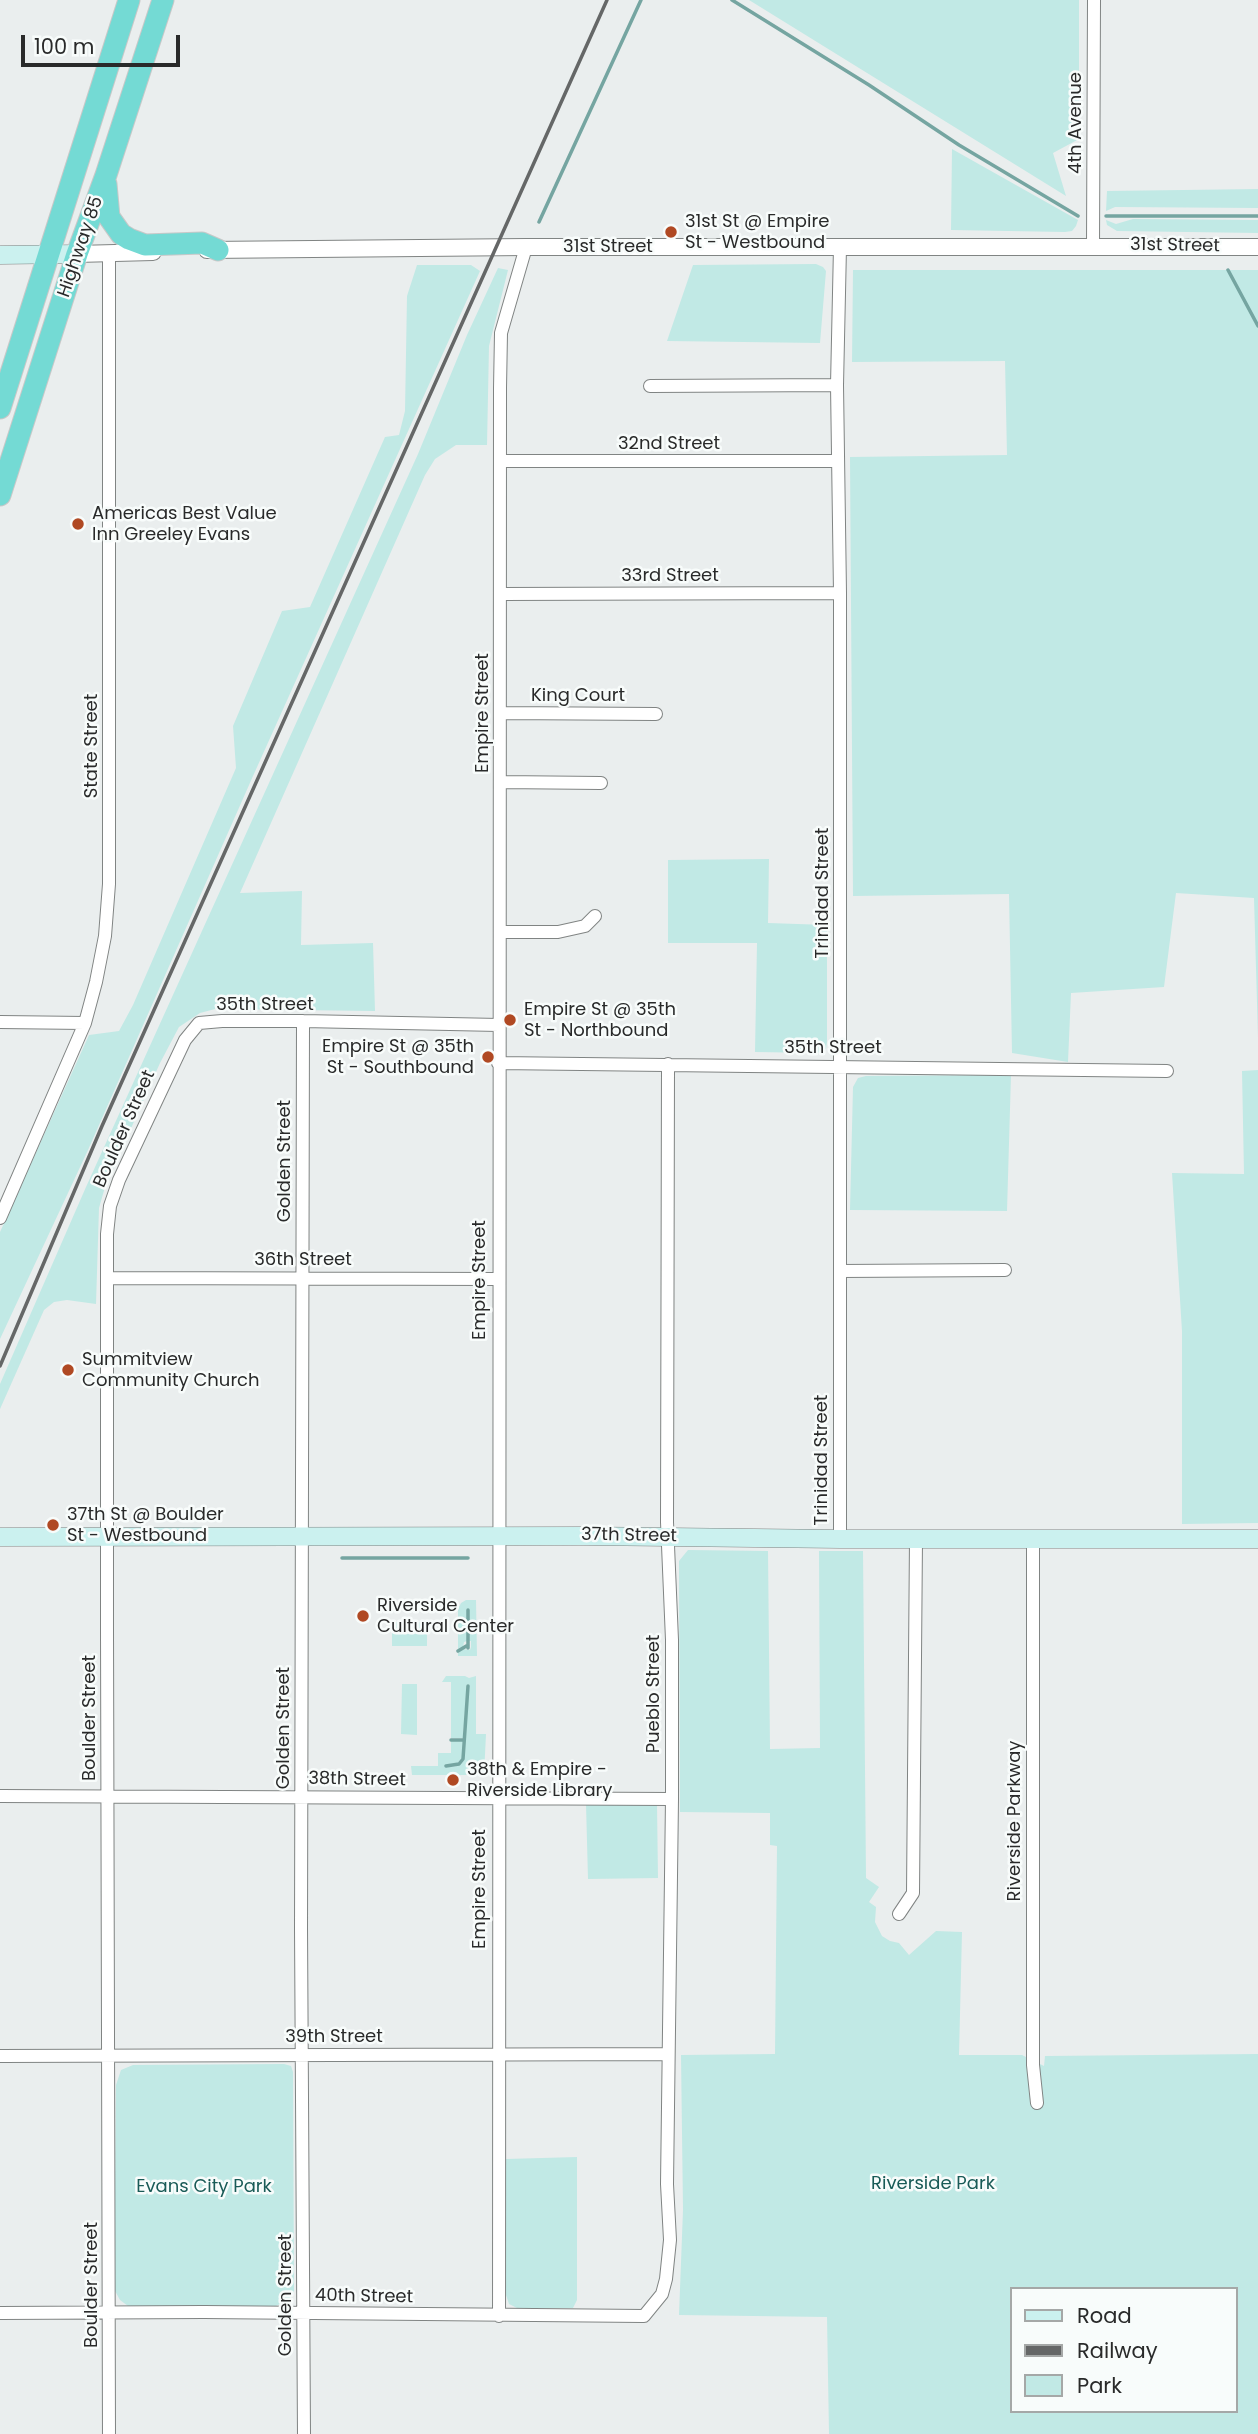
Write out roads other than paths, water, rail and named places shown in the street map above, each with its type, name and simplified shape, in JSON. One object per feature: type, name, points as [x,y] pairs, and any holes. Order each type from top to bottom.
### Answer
[{"type":"highway","name":"Highway 85","points":[[0,408],[129,0]]},
{"type":"highway","name":"Highway 85","points":[[0,495],[77,254],[106,175],[163,0]]},
{"type":"highway","points":[[106,175],[109,217],[121,234],[145,245],[202,243],[218,250]]},
{"type":"main road","name":"31st Street","points":[[0,254],[77,254]]},
{"type":"main road","name":"37th Street","points":[[0,1537],[1258,1539]]},
{"type":"street","name":"4th Avenue","points":[[1093,246],[1094,0]]},
{"type":"street","name":"31st Street","points":[[77,254],[526,247],[1258,247]]},
{"type":"street","name":"Empire Street","points":[[499,2316],[498,1063],[501,932],[501,333],[526,247]]},
{"type":"street","name":"Trinidad Street","points":[[840,247],[837,385],[840,593],[840,1539]]},
{"type":"street","name":"State Street","points":[[0,1219],[85,1023],[105,936],[109,884],[109,253]]},
{"type":"street","points":[[650,386],[837,385]]},
{"type":"street","name":"32nd Street","points":[[500,461],[838,461]]},
{"type":"street","name":"33rd Street","points":[[501,594],[840,593]]},
{"type":"street","name":"King Court","points":[[501,713],[656,714]]},
{"type":"street","points":[[500,782],[601,783]]},
{"type":"street","points":[[501,932],[558,932],[585,926],[595,916]]},
{"type":"street","name":"35th Street","points":[[199,1024],[222,1021],[303,1021],[499,1026]]},
{"type":"street","name":"Golden Street","points":[[303,1021],[304,2434]]},
{"type":"street","points":[[0,1022],[85,1023]]},
{"type":"street","name":"Boulder Street","points":[[109,2434],[107,1234],[114,1193],[184,1040],[199,1024]]},
{"type":"street","name":"35th Street","points":[[498,1063],[841,1065],[1167,1071]]},
{"type":"street","name":"Pueblo Street","points":[[644,2316],[662,2294],[670,2240],[667,2184],[672,1640],[668,1537],[668,1064]]},
{"type":"street","points":[[840,1271],[1005,1270]]},
{"type":"street","name":"36th Street","points":[[108,1278],[498,1279]]},
{"type":"street","points":[[899,1914],[914,1893],[915,1539]]},
{"type":"street","name":"Riverside Parkway","points":[[1033,1539],[1033,2065],[1037,2103]]},
{"type":"street","name":"38th Street","points":[[0,1796],[672,1799]]},
{"type":"street","name":"39th Street","points":[[0,2056],[668,2054]]},
{"type":"street","name":"40th Street","points":[[0,2313],[644,2316]]},
{"type":"waterway","points":[[539,222],[641,0]]},
{"type":"waterway","points":[[732,0],[869,85],[959,145],[1078,216]]},
{"type":"waterway","points":[[1106,216],[1258,216]]},
{"type":"waterway","points":[[1228,270],[1258,326]]},
{"type":"waterway","points":[[342,1558],[468,1558]]},
{"type":"waterway","points":[[468,1610],[468,1648]]},
{"type":"waterway","points":[[458,1651],[468,1645]]},
{"type":"waterway","points":[[446,1766],[459,1764],[463,1759],[468,1686]]},
{"type":"waterway","points":[[451,1740],[464,1740]]},
{"type":"railway","points":[[0,1366],[102,1126],[607,0]]},
{"type":"place","name":"31st St @ Empire St - Westbound","points":[[671,232]]},
{"type":"place","name":"Americas Best Value Inn Greeley Evans","points":[[78,524]]},
{"type":"place","name":"Empire St @ 35th St - Northbound","points":[[510,1020]]},
{"type":"place","name":"Empire St @ 35th St - Southbound","points":[[488,1057]]},
{"type":"place","name":"Summitview Community Church","points":[[68,1370]]},
{"type":"place","name":"37th St @ Boulder St - Westbound","points":[[53,1525]]},
{"type":"place","name":"Riverside Cultural Center","points":[[363,1616]]},
{"type":"place","name":"38th & Empire - Riverside Library","points":[[453,1780]]},
{"type":"park label","name":"Riverside Park","points":[[933,2184]]},
{"type":"park label","name":"Evans City Park","points":[[204,2187]]}]
